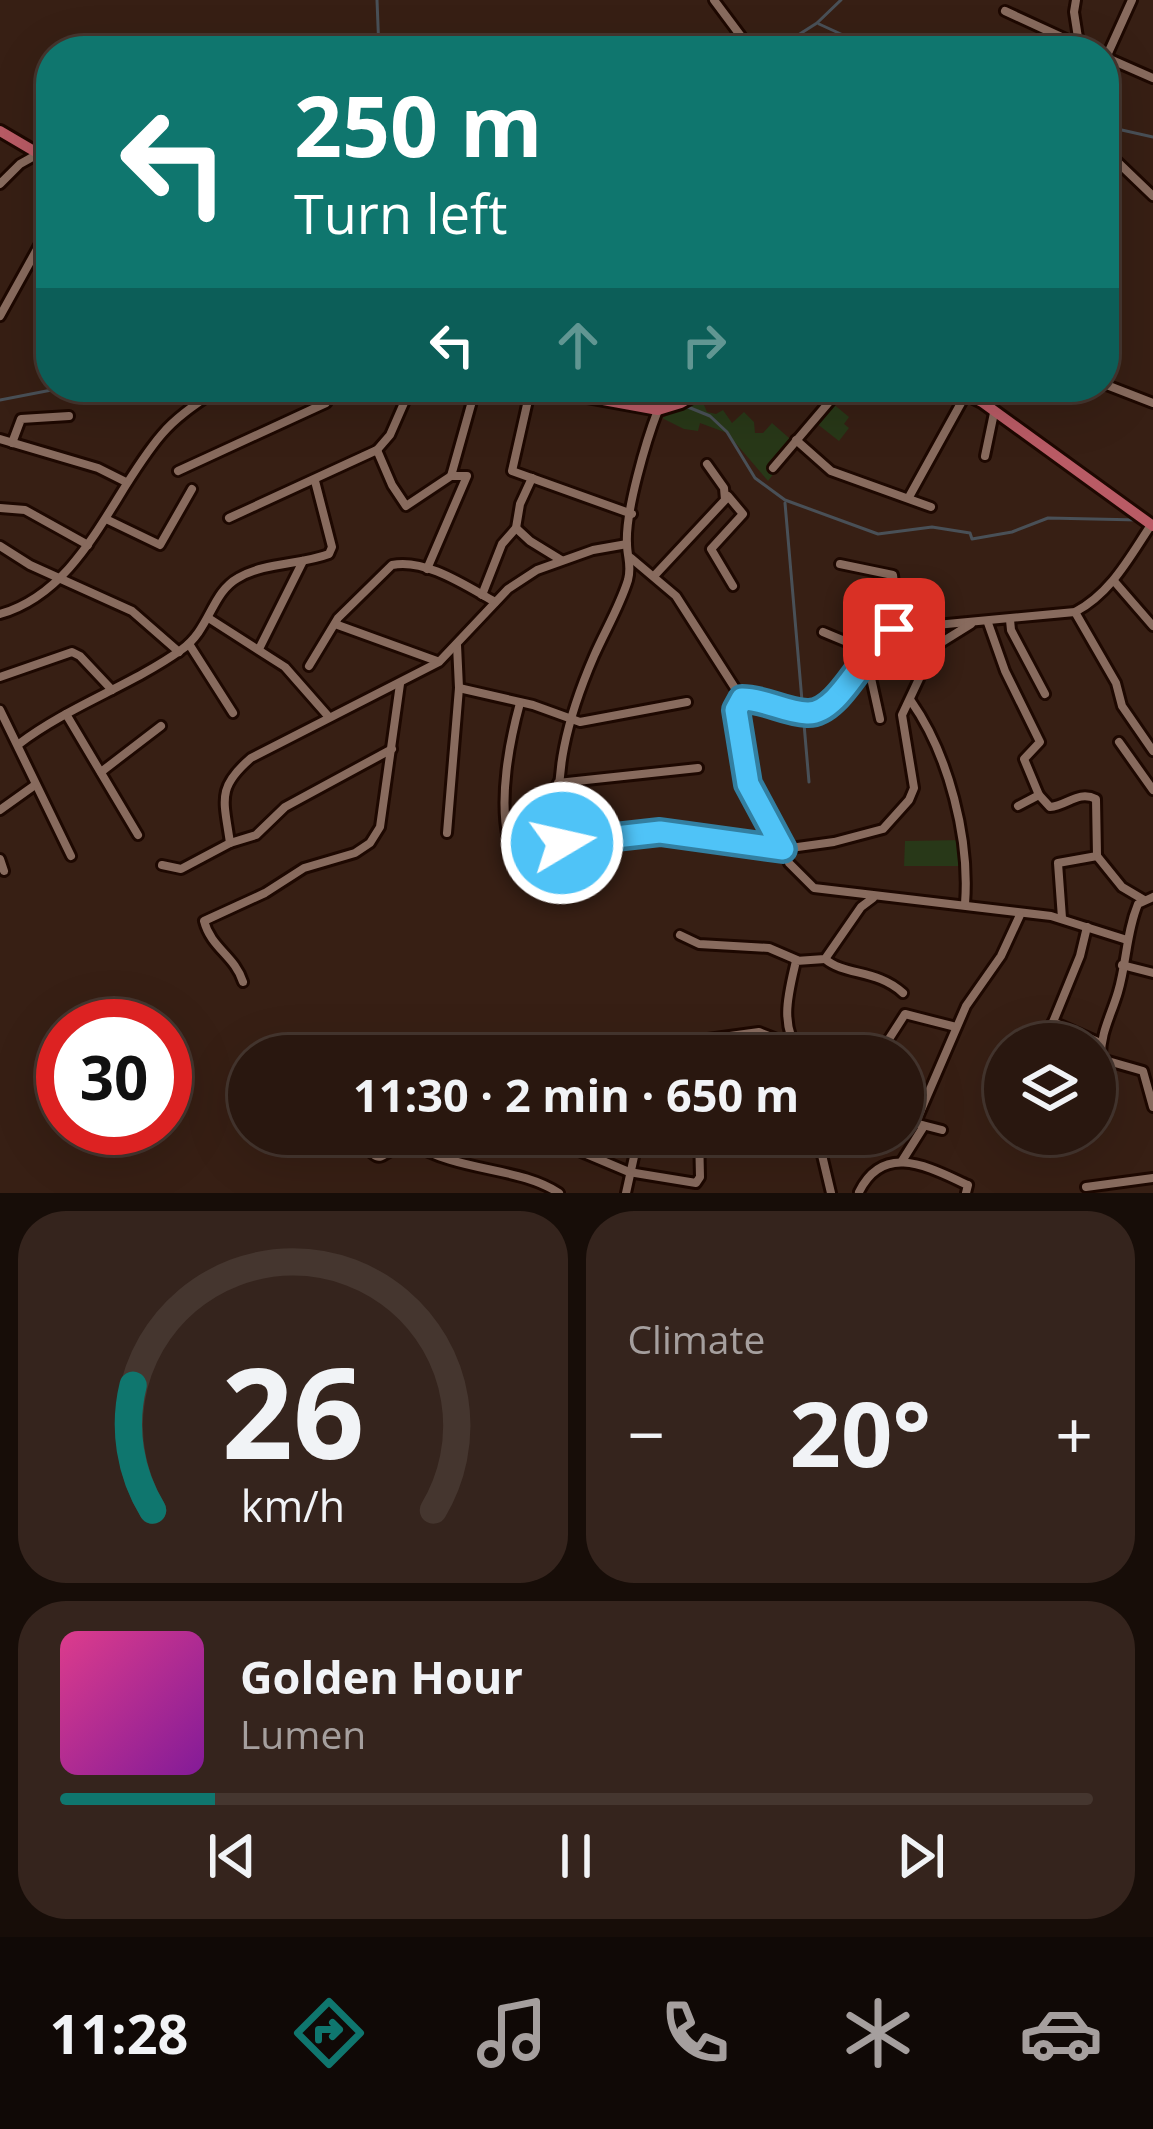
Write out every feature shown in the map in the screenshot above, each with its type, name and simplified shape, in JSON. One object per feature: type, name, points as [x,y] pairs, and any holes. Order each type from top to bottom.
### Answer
[{"type":"main road","points":[[0,130],[36,152]]},
{"type":"main road","points":[[614,402],[658,410],[672,402]]},
{"type":"main road","points":[[978,402],[1152,526]]},
{"type":"street","points":[[714,0],[741,36]]},
{"type":"street","points":[[1076,0],[1078,36]]},
{"type":"street","points":[[1116,36],[1132,0]]},
{"type":"street","points":[[1005,11],[1059,36]]},
{"type":"street","points":[[1119,65],[1153,78]]},
{"type":"street","points":[[0,184],[20,164],[36,160]]},
{"type":"street","points":[[1119,163],[1153,196]]},
{"type":"street","points":[[0,316],[36,251]]},
{"type":"street","points":[[1119,390],[1153,403]]},
{"type":"street","points":[[0,614],[27,603],[57,578],[88,545],[164,431],[202,402]]},
{"type":"street","points":[[178,471],[327,402]]},
{"type":"street","points":[[229,518],[377,450],[390,435],[404,402]]},
{"type":"street","points":[[377,450],[406,506],[451,476],[472,402]]},
{"type":"street","points":[[528,402],[512,469],[632,514]]},
{"type":"street","points":[[773,468],[829,402]]},
{"type":"street","points":[[909,497],[962,402]]},
{"type":"street","points":[[552,888],[562,746],[591,662],[625,589],[631,559],[627,544],[645,443],[658,410]]},
{"type":"street","points":[[985,456],[994,413]]},
{"type":"street","points":[[12,443],[21,419],[69,416]]},
{"type":"street","points":[[0,439],[98,468],[126,482]]},
{"type":"street","points":[[796,440],[831,471],[932,508]]},
{"type":"street","points":[[707,464],[743,514],[711,549],[733,586]]},
{"type":"street","points":[[427,568],[467,478],[451,476]]},
{"type":"street","points":[[482,595],[502,544],[516,528],[532,478]]},
{"type":"street","points":[[19,744],[190,644],[210,619],[223,588],[237,578],[328,554],[332,548],[315,481]]},
{"type":"street","points":[[106,519],[160,545],[192,489]]},
{"type":"street","points":[[655,575],[727,495]]},
{"type":"street","points":[[0,508],[25,510],[88,545]]},
{"type":"street","points":[[742,699],[802,713],[818,712],[834,701],[888,632],[899,627],[1076,612],[1100,596],[1152,526]]},
{"type":"street","points":[[516,528],[562,560]]},
{"type":"street","points":[[230,843],[224,788],[251,758],[439,662],[522,579],[562,560],[627,544]]},
{"type":"street","points":[[1,549],[132,611],[179,652]]},
{"type":"street","points":[[631,559],[655,575],[689,613],[742,699]]},
{"type":"street","points":[[259,649],[303,561]]},
{"type":"street","points":[[840,564],[893,575],[899,627]]},
{"type":"street","points":[[310,666],[358,594],[392,565],[427,568],[495,602]]},
{"type":"street","points":[[1114,580],[1153,626]]},
{"type":"street","points":[[1076,612],[1115,683],[1122,706],[1153,751]]},
{"type":"street","points":[[210,619],[285,667],[328,716]]},
{"type":"street","points":[[1010,620],[1045,694]]},
{"type":"street","points":[[988,622],[1005,671],[1040,742],[1024,759],[1040,795],[1050,807],[1076,796],[1096,799],[1096,856],[1122,886],[1149,899]]},
{"type":"street","points":[[334,624],[439,662]]},
{"type":"street","points":[[920,624],[934,647]]},
{"type":"street","points":[[520,703],[509,760],[508,839],[514,845],[660,832],[783,849],[880,830],[909,800],[914,777],[901,724],[934,647],[971,624]]},
{"type":"street","points":[[823,632],[869,655]]},
{"type":"street","points":[[190,644],[233,713]]},
{"type":"street","points":[[447,832],[459,688],[457,644]]},
{"type":"street","points":[[0,677],[72,652],[112,689]]},
{"type":"street","points":[[869,655],[880,719]]},
{"type":"street","points":[[243,982],[233,961],[211,942],[204,921],[265,893],[304,868],[355,853],[370,842],[380,826],[400,682]]},
{"type":"street","points":[[459,688],[591,721],[687,702]]},
{"type":"street","points":[[742,699],[736,724],[750,791],[793,868],[817,890],[831,887],[876,897],[1062,918],[1126,940]]},
{"type":"street","points":[[911,700],[932,740],[965,840],[964,905]]},
{"type":"street","points":[[0,710],[71,856]]},
{"type":"street","points":[[66,714],[138,835]]},
{"type":"street","points":[[101,772],[161,726]]},
{"type":"street","points":[[1119,742],[1153,790]]},
{"type":"street","points":[[162,865],[181,869],[256,835],[285,807],[392,749]]},
{"type":"street","points":[[558,783],[698,767]]},
{"type":"street","points":[[0,810],[34,785]]},
{"type":"street","points":[[1018,806],[1040,795]]},
{"type":"street","points":[[1062,918],[1058,863],[1096,856]]},
{"type":"street","points":[[0,859],[4,871]]},
{"type":"street","points":[[855,892],[861,907]]},
{"type":"street","points":[[825,959],[861,907],[876,897]]},
{"type":"street","points":[[1107,1023],[1138,904],[1149,899]]},
{"type":"street","points":[[924,1114],[966,1006],[1001,956],[1020,915]]},
{"type":"street","points":[[1053,1022],[1087,927]]},
{"type":"street","points":[[680,935],[699,944],[769,948],[797,960],[825,959],[835,968],[855,969],[888,981],[903,993]]},
{"type":"street","points":[[790,1035],[786,1011],[797,960]]},
{"type":"street","points":[[1123,965],[1153,973]]},
{"type":"street","points":[[891,1035],[905,1014],[956,1027]]},
{"type":"street","points":[[727,1035],[767,1035]]},
{"type":"street","points":[[1116,1063],[1143,1071],[1153,1107]]},
{"type":"street","points":[[924,1126],[942,1130]]},
{"type":"street","points":[[436,1155],[559,1193]]},
{"type":"street","points":[[589,1155],[629,1172],[699,1182],[699,1155]]},
{"type":"street","points":[[626,1193],[633,1155]]},
{"type":"street","points":[[825,1155],[831,1193]]},
{"type":"street","points":[[902,1162],[905,1155]]},
{"type":"street","points":[[859,1192],[877,1169],[917,1162],[968,1185],[965,1193]]},
{"type":"street","points":[[1086,1187],[1153,1178]]},
{"type":"green space","points":[[703,402],[707,412],[723,410],[732,423],[744,412],[754,422],[755,433],[763,433],[772,423],[796,444],[768,481],[727,433],[700,423],[698,431],[684,429],[662,418]]},
{"type":"green space","points":[[832,403],[849,417],[844,424],[849,428],[839,441],[816,423]]},
{"type":"green space","points":[[963,840],[965,866],[904,866],[905,841]]},
{"type":"waterway","points":[[377,0],[378,36]]},
{"type":"waterway","points":[[797,36],[841,0]]},
{"type":"waterway","points":[[819,24],[845,36]]},
{"type":"waterway","points":[[1119,129],[1153,137]]},
{"type":"waterway","points":[[0,400],[36,393]]},
{"type":"waterway","points":[[683,405],[710,416],[727,432],[755,478],[785,500],[878,534],[932,527],[970,533],[972,539],[1012,532],[1048,518],[1139,520]]},
{"type":"waterway","points":[[785,503],[809,782]]},
{"type":"route","points":[[562,843],[660,832],[783,849],[748,784],[736,710],[742,699],[756,699],[802,713],[818,712],[834,701],[880,639],[894,629]]}]
